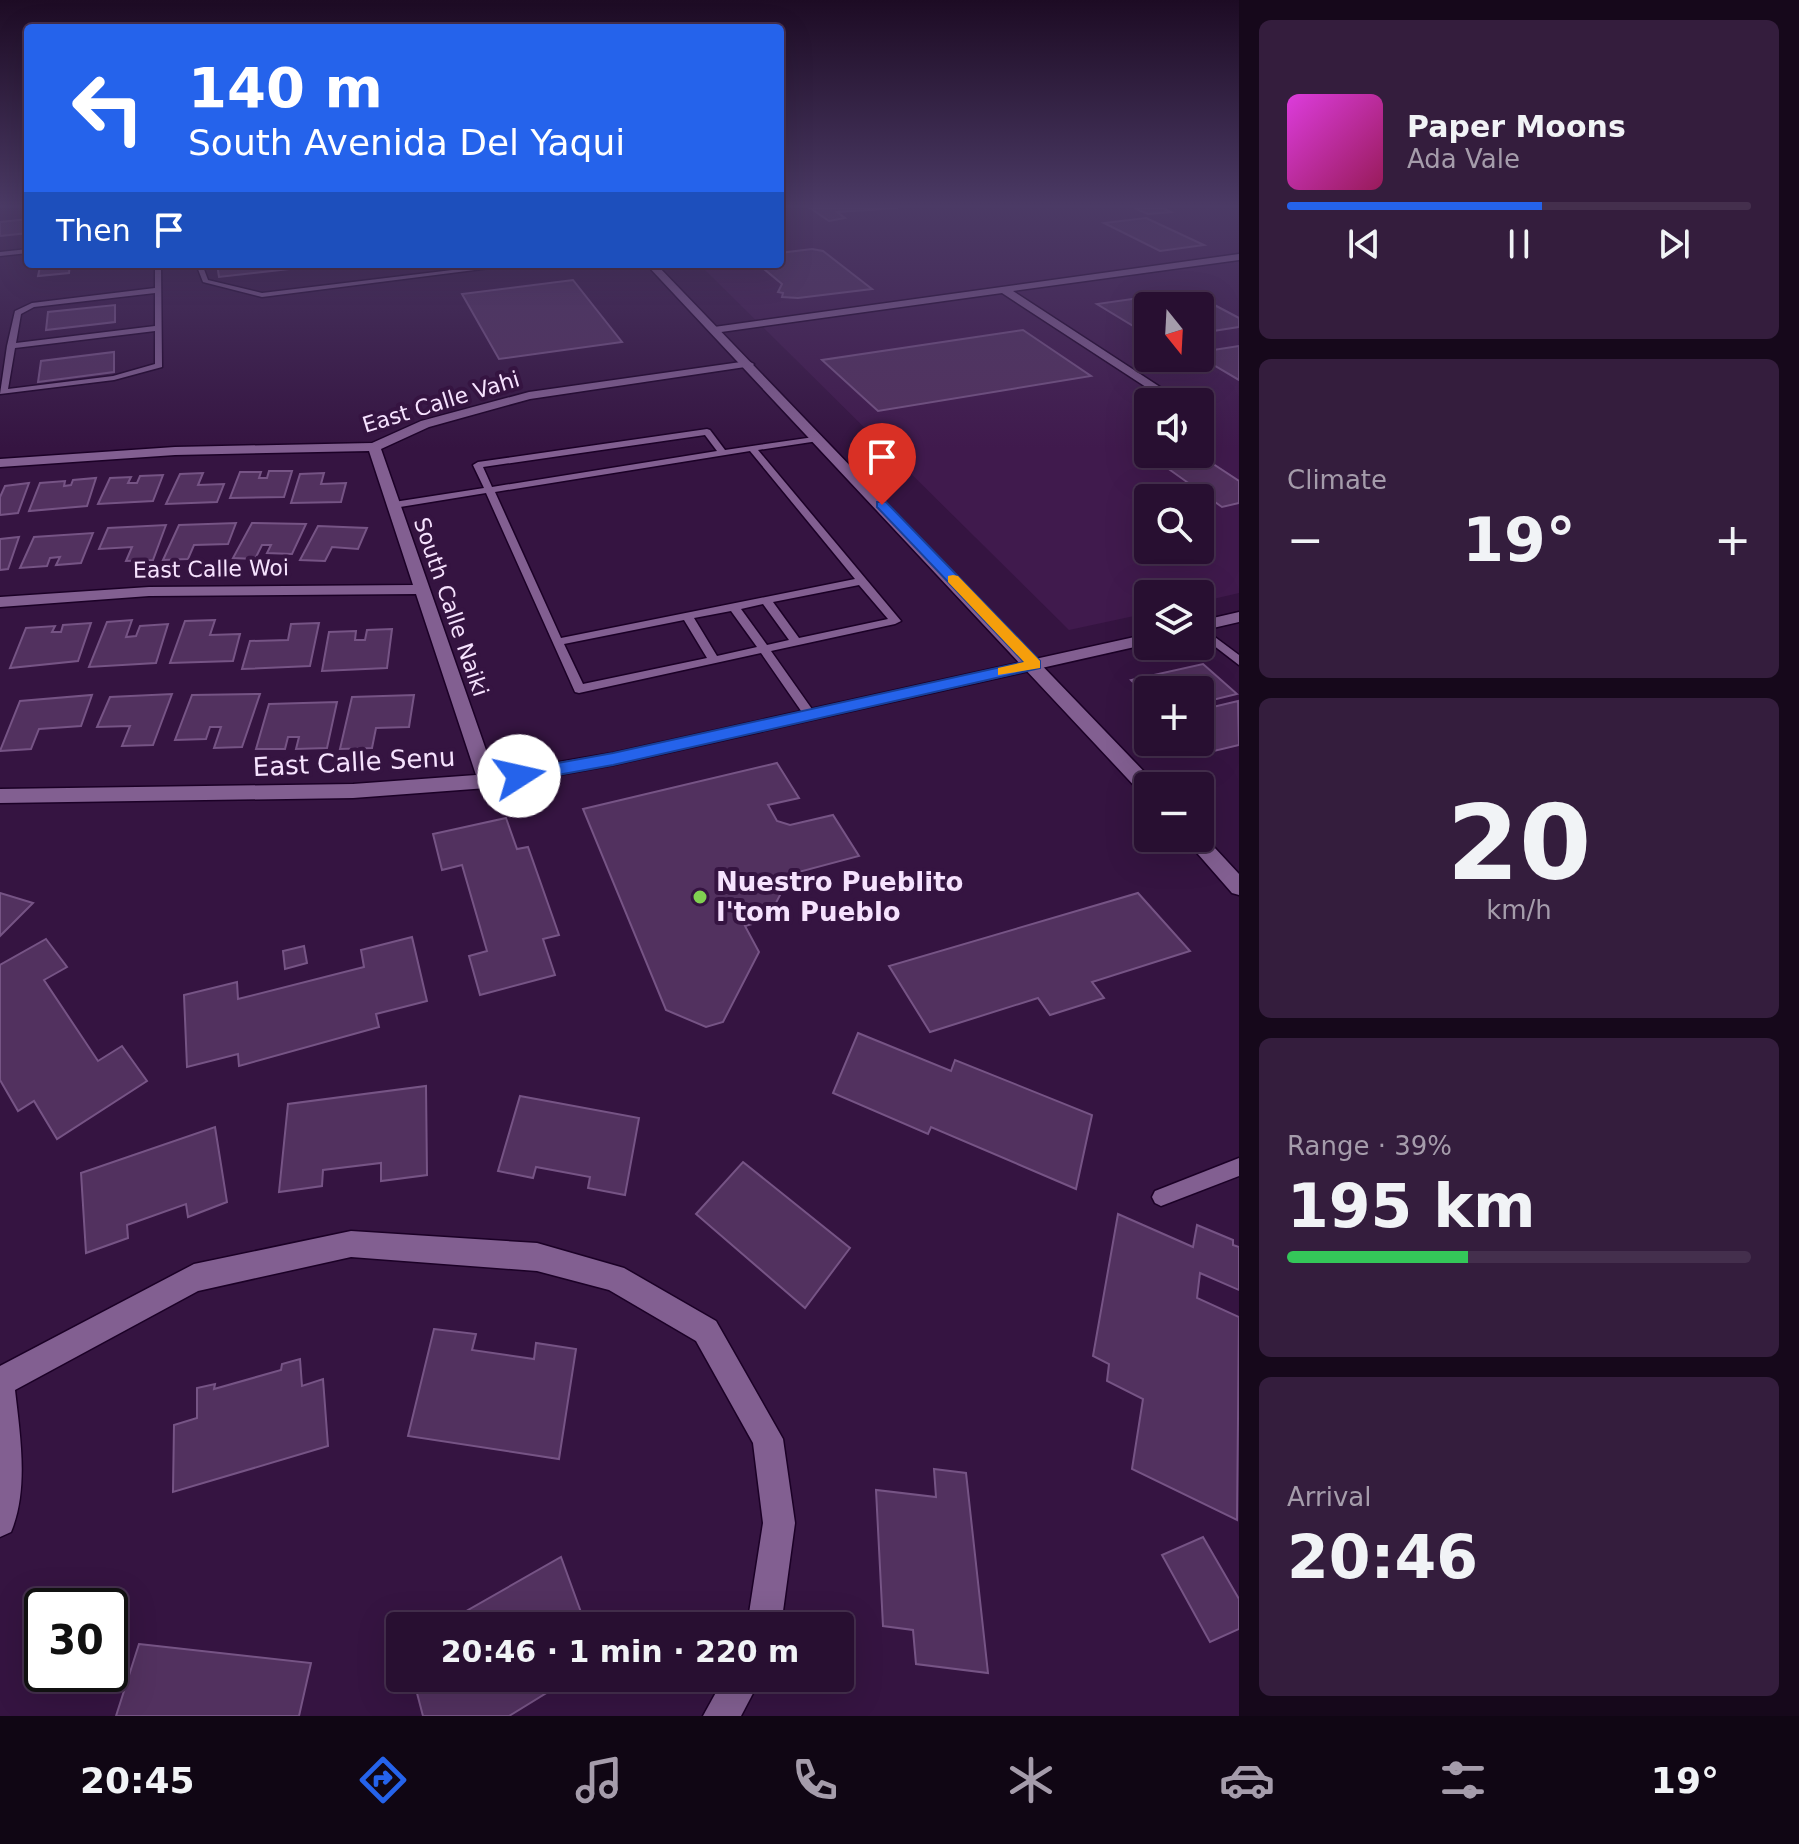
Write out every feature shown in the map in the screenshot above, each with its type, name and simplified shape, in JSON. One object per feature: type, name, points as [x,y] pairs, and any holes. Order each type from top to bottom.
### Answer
[{"type":"street","points":[[674,288],[1134,773]]},
{"type":"street","points":[[714,330],[1010,288]]},
{"type":"street","points":[[1003,289],[1155,388]]},
{"type":"street","name":"East Calle Vahi","points":[[0,463],[175,451],[374,447],[425,424],[529,396],[748,364]]},
{"type":"street","name":"South Calle Naiki","points":[[374,447],[487,781]]},
{"type":"street","name":"East Calle Woi","points":[[0,602],[76,593],[229,589],[397,592],[422,589]]},
{"type":"street","points":[[1214,624],[1239,617]]},
{"type":"street","name":"East Calle Senu","points":[[0,796],[353,791],[487,781],[613,759],[1134,642]]},
{"type":"street","points":[[1207,852],[1239,887]]},
{"type":"street","points":[[0,1521],[7,1455],[0,1382],[194,1278],[351,1244],[537,1257],[614,1278],[706,1331],[768,1439],[779,1523],[766,1612]]},
{"type":"street","points":[[721,1716],[736,1692]]},
{"type":"lane","points":[[234,288],[262,295],[319,288]]},
{"type":"lane","points":[[158,290],[159,365],[114,378],[3,392],[18,313],[32,305],[158,290]]},
{"type":"lane","points":[[11,346],[159,328]]},
{"type":"lane","points":[[723,453],[707,432],[478,465],[579,689],[895,621],[752,448]]},
{"type":"lane","points":[[394,505],[818,438]]},
{"type":"lane","points":[[557,642],[862,581]]},
{"type":"lane","points":[[766,600],[796,642]]},
{"type":"lane","points":[[734,607],[810,715]]},
{"type":"lane","points":[[687,616],[714,660]]},
{"type":"lane","points":[[1214,640],[1239,661]]},
{"type":"lane","points":[[1161,1197],[1239,1167]]},
{"type":"shaded area","points":[[723,288],[1239,288],[1239,593],[1214,599],[1214,580],[1134,580],[1134,616],[1069,630]]},
{"type":"building","points":[[509,288],[579,288],[622,342],[499,359],[462,294]]},
{"type":"building","points":[[780,288],[872,289],[798,298],[782,297],[783,293],[778,292]]},
{"type":"building","points":[[1134,299],[1134,326],[1097,304]]},
{"type":"building","points":[[115,305],[115,322],[46,330],[48,312]]},
{"type":"building","points":[[1214,305],[1239,318],[1239,327],[1214,331]]},
{"type":"building","points":[[1023,330],[1091,376],[878,411],[822,360]]},
{"type":"building","points":[[1239,346],[1239,380],[1214,365],[1214,350]]},
{"type":"building","points":[[114,352],[114,372],[38,382],[41,361]]},
{"type":"building","points":[[1214,465],[1239,481],[1239,503],[1222,507],[1214,501],[1214,484],[1190,484],[1167,468],[1214,468]]},
{"type":"building","points":[[269,471],[292,471],[284,497],[230,498],[240,472],[261,472],[259,478],[267,478]]},
{"type":"building","points":[[203,473],[198,485],[224,484],[217,502],[166,504],[180,474]]},
{"type":"building","points":[[324,473],[321,484],[346,483],[341,502],[291,503],[300,474]]},
{"type":"building","points":[[163,475],[153,501],[98,504],[110,478],[131,477],[128,483],[137,483],[140,476]]},
{"type":"building","points":[[96,478],[87,506],[29,511],[40,483],[65,481],[64,486],[71,485],[73,480]]},
{"type":"building","points":[[29,483],[18,513],[0,515],[0,497],[5,486]]},
{"type":"building","points":[[236,523],[228,544],[194,545],[188,559],[163,560],[179,525]]},
{"type":"building","points":[[252,523],[306,524],[292,554],[267,553],[271,545],[262,545],[255,559],[233,558]]},
{"type":"building","points":[[166,525],[153,560],[126,561],[132,547],[99,549],[108,528]]},
{"type":"building","points":[[318,526],[367,528],[358,549],[332,547],[325,561],[300,560]]},
{"type":"building","points":[[93,533],[81,563],[56,565],[60,557],[50,558],[47,566],[20,568],[34,537]]},
{"type":"building","points":[[19,537],[8,569],[0,570],[0,539]]},
{"type":"building","points":[[132,620],[126,637],[136,636],[140,626],[168,624],[156,663],[89,667],[107,622]]},
{"type":"building","points":[[215,620],[210,635],[240,634],[233,661],[170,663],[185,621]]},
{"type":"building","points":[[91,623],[78,661],[10,668],[26,628],[55,626],[52,632],[61,632],[63,625]]},
{"type":"building","points":[[319,623],[310,666],[242,669],[250,641],[288,640],[291,624]]},
{"type":"building","points":[[392,629],[387,668],[322,671],[329,632],[356,631],[355,640],[365,640],[367,630]]},
{"type":"building","points":[[1203,664],[1237,694],[1214,700],[1214,676],[1149,676]]},
{"type":"building","points":[[172,694],[153,745],[122,746],[130,726],[97,727],[110,697]]},
{"type":"building","points":[[260,694],[242,747],[214,748],[221,727],[210,727],[206,739],[175,740],[192,695]]},
{"type":"building","points":[[92,695],[81,726],[39,729],[31,749],[0,751],[20,701]]},
{"type":"building","points":[[414,695],[409,727],[376,728],[372,748],[340,749],[352,697]]},
{"type":"building","points":[[1238,701],[1239,745],[1214,751],[1214,707]]},
{"type":"building","points":[[337,702],[327,748],[296,749],[299,737],[288,737],[285,749],[256,749],[269,704]]},
{"type":"building","name":"Nuestro Pueblito I'tom Pueblo","points":[[777,763],[799,798],[768,805],[777,821],[790,825],[833,815],[859,856],[791,874],[767,920],[745,926],[759,952],[723,1022],[706,1027],[666,1010],[583,809]]},
{"type":"building","points":[[506,818],[517,849],[528,847],[559,935],[543,939],[555,975],[480,995],[469,956],[487,951],[462,865],[442,870],[433,834]]},
{"type":"building","points":[[0,893],[33,903],[0,936]]},
{"type":"building","points":[[1138,893],[1190,951],[1092,982],[1104,998],[1050,1015],[1038,998],[930,1032],[889,966]]},
{"type":"building","points":[[412,937],[427,1001],[376,1014],[379,1027],[239,1066],[238,1054],[187,1067],[184,995],[237,982],[238,999],[364,967],[361,950]]},
{"type":"building","points":[[46,939],[67,967],[44,980],[98,1061],[122,1046],[147,1081],[57,1139],[34,1101],[18,1111],[0,1080],[0,965]]},
{"type":"building","points":[[304,946],[307,963],[285,969],[283,951]]},
{"type":"building","points":[[858,1033],[951,1071],[955,1060],[1092,1115],[1076,1189],[931,1127],[928,1134],[833,1093]]},
{"type":"building","points":[[426,1086],[427,1175],[381,1181],[381,1163],[323,1170],[322,1186],[279,1192],[288,1104]]},
{"type":"building","points":[[520,1096],[639,1118],[625,1195],[588,1188],[590,1177],[536,1167],[533,1178],[498,1171]]},
{"type":"building","points":[[215,1127],[227,1202],[188,1217],[186,1204],[127,1225],[128,1238],[86,1253],[81,1173]]},
{"type":"building","points":[[743,1162],[850,1248],[805,1308],[696,1214]]},
{"type":"building","points":[[1118,1214],[1193,1247],[1197,1225],[1233,1240],[1233,1245],[1239,1247],[1239,1290],[1200,1273],[1197,1298],[1239,1317],[1237,1520],[1132,1469],[1143,1399],[1107,1381],[1109,1364],[1093,1356]]},
{"type":"building","points":[[434,1329],[476,1334],[472,1350],[534,1359],[536,1343],[576,1349],[559,1459],[408,1436]]},
{"type":"building","points":[[300,1359],[302,1386],[323,1379],[328,1446],[173,1492],[174,1425],[197,1418],[197,1388],[215,1384],[214,1389],[281,1370],[282,1364]]},
{"type":"building","points":[[934,1469],[966,1473],[988,1673],[916,1664],[913,1630],[883,1626],[876,1490],[936,1497]]},
{"type":"building","points":[[1203,1537],[1239,1599],[1239,1629],[1210,1642],[1162,1555]]},
{"type":"building","points":[[561,1557],[581,1612],[465,1612]]},
{"type":"building","points":[[139,1644],[311,1663],[299,1716],[116,1716],[124,1692],[128,1692],[128,1678]]},
{"type":"building","points":[[417,1692],[548,1692],[509,1716],[423,1716]]},
{"type":"slow traffic","points":[[953,579],[1034,665],[1003,671]]},
{"type":"place","name":"Nuestro Pueblito I'tom Pueblo","points":[[700,897]]},
{"type":"route","points":[[519,776],[613,759],[1034,665],[882,505]]}]
